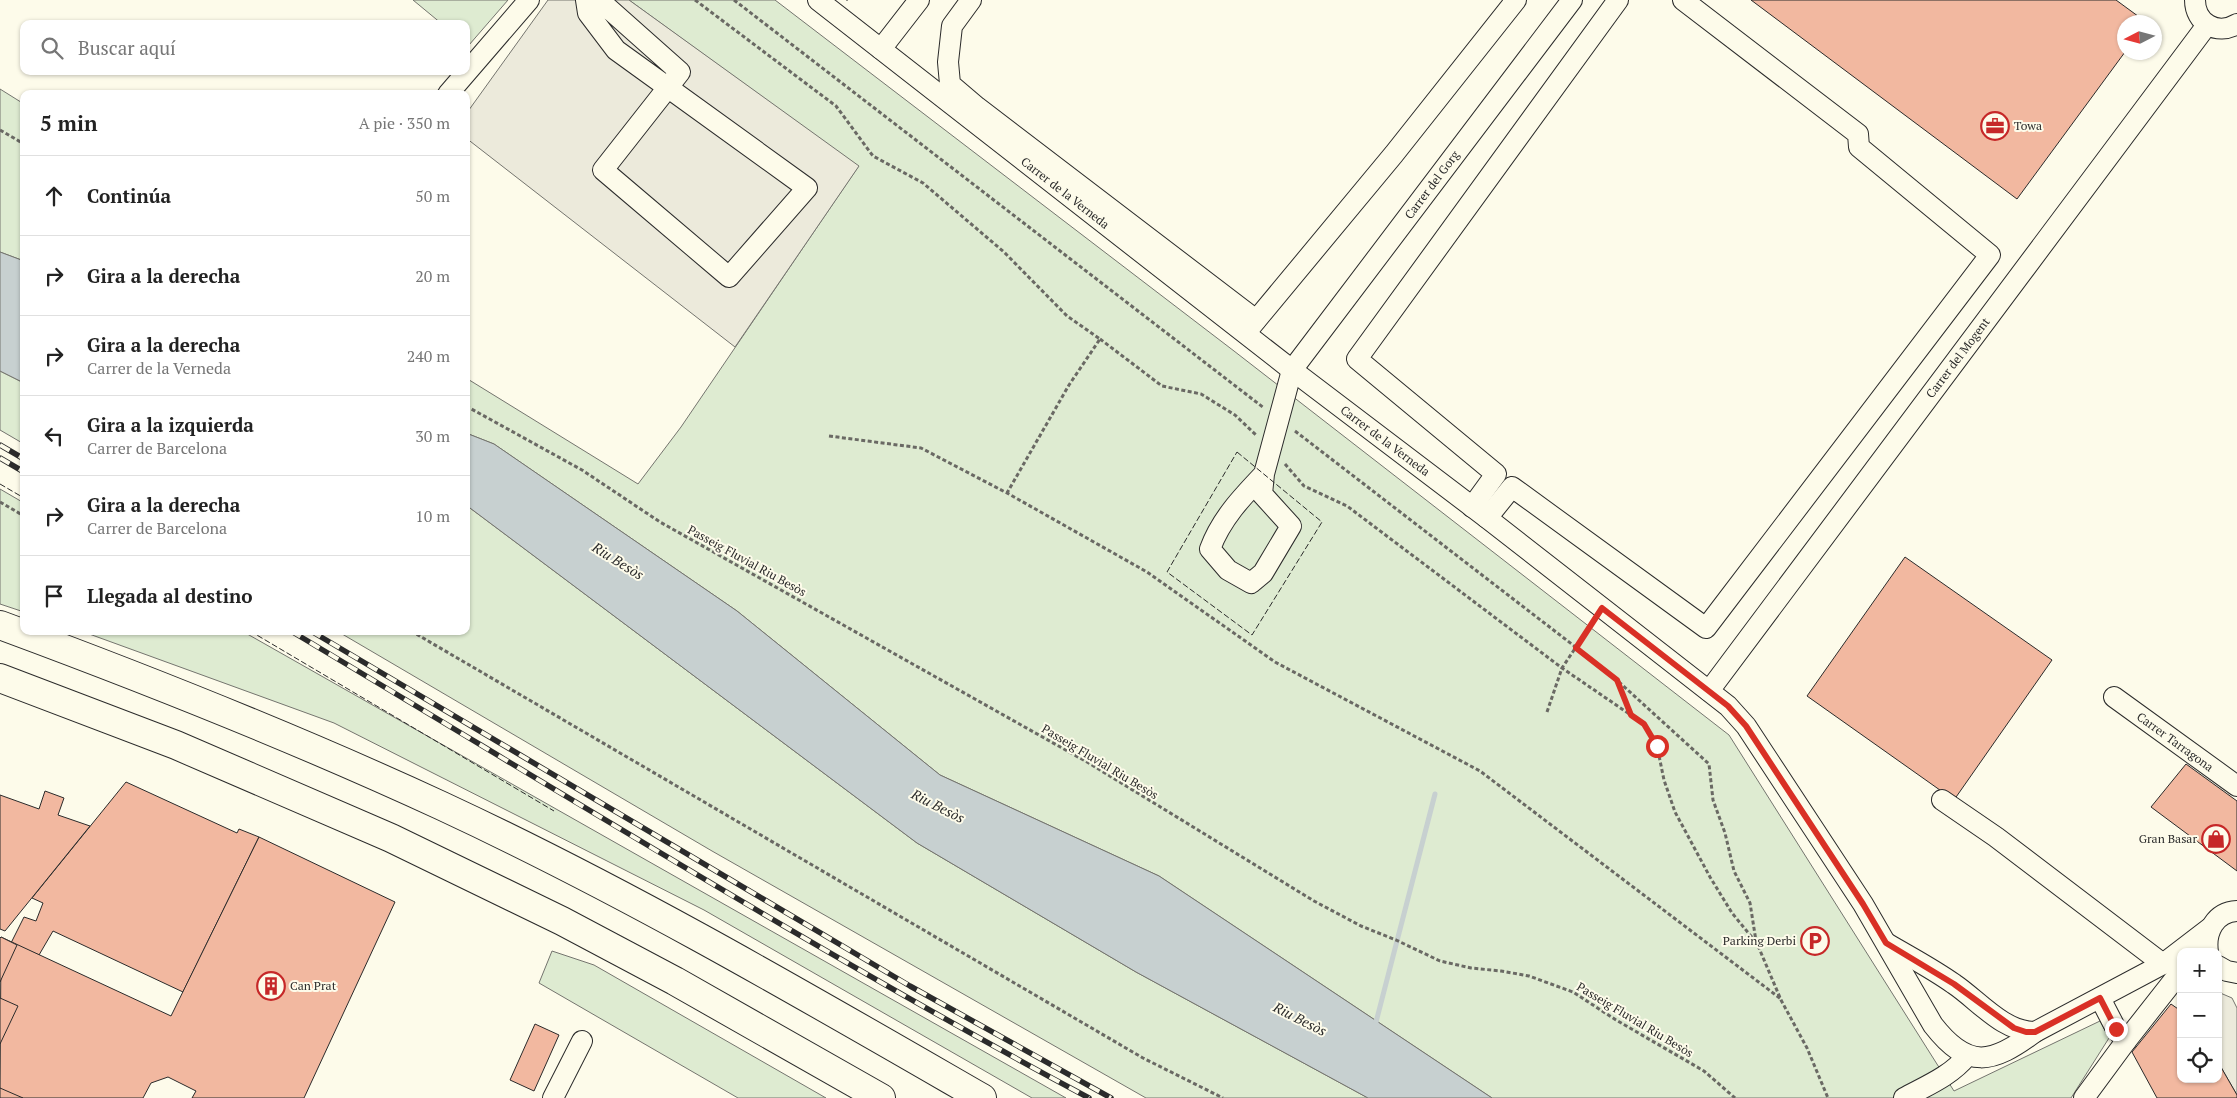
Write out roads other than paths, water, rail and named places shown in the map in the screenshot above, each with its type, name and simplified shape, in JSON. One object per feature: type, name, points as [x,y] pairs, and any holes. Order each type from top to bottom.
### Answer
[{"type":"highway","points":[[0,625],[20,633]]},
{"type":"highway","points":[[27,635],[186,695],[442,806],[551,860],[698,937],[982,1098]]},
{"type":"highway","points":[[0,678],[176,745],[391,838],[571,926],[676,981],[881,1098]]},
{"type":"street","points":[[470,68],[529,0]]},
{"type":"street","points":[[586,0],[588,13],[616,50],[667,87],[807,188],[729,277],[603,170],[667,87],[680,72],[599,0]]},
{"type":"street","name":"Carrer de la Verneda","points":[[818,0],[1251,327],[1292,370],[1480,512],[1728,706],[1746,726],[1863,904],[1933,1025],[1945,1040],[1967,1056]]},
{"type":"street","points":[[882,49],[919,0]]},
{"type":"street","points":[[971,0],[952,26],[948,62],[950,84],[1251,327],[1394,154],[1516,0]]},
{"type":"street","name":"Carrer del Gorg","points":[[1292,370],[1572,0]]},
{"type":"street","points":[[1480,512],[1496,474],[1357,359],[1618,0]]},
{"type":"street","points":[[1480,512],[1512,487],[1706,628],[1990,255],[1859,147],[1858,134],[1683,0]]},
{"type":"street","points":[[2195,0],[2196,12],[2207,24],[2222,29],[2237,24]]},
{"type":"street","name":"Carrer del Mogent","points":[[1709,691],[2207,24]]},
{"type":"street","points":[[451,90],[464,75]]},
{"type":"street","points":[[1264,474],[1239,500],[1217,531],[1210,550],[1228,570],[1251,583],[1263,573],[1291,526],[1262,494],[1264,474],[1292,370]]},
{"type":"street","name":"Carrer Tarragona","points":[[2114,697],[2237,786]]},
{"type":"street","points":[[1942,800],[2175,965]]},
{"type":"street","points":[[2084,1098],[2126,1040],[2175,965],[2217,919],[2226,913],[2237,911]]},
{"type":"street","points":[[2208,948],[2207,938],[2210,928]]},
{"type":"street","name":"Carrer de la Verneda","points":[[1886,943],[1954,984],[2014,1028],[2026,1032],[2035,1032]]},
{"type":"street","points":[[1904,1098],[1958,1068],[1967,1056],[1981,1057],[1998,1054],[2100,998],[2175,965]]},
{"type":"street","points":[[1917,997],[1921,989],[1928,983],[1954,984]]},
{"type":"street","points":[[2100,998],[2116,1029],[2126,1040]]},
{"type":"street","points":[[553,1098],[582,1041]]},
{"type":"water","points":[[0,252],[20,260],[20,381],[0,371]]},
{"type":"water","name":"Riu Besòs","points":[[470,435],[494,444],[737,611],[940,775],[1159,876],[1492,1098],[1368,1098],[1136,972],[917,843],[470,508]]},
{"type":"waterway","points":[[1375,1026],[1435,794]]},
{"type":"railway","points":[[0,445],[20,457]]},
{"type":"railway","points":[[0,458],[20,470]]},
{"type":"railway","points":[[298,635],[787,928],[1089,1098]]},
{"type":"railway","points":[[318,635],[910,986],[1111,1098]]},
{"type":"place","name":"Towa","points":[[1995,126]]},
{"type":"place","name":"Gran Basar","points":[[2216,839]]},
{"type":"place","name":"Parking Derbi","points":[[1815,941]]},
{"type":"place","name":"Can Prat","points":[[271,986]]}]
